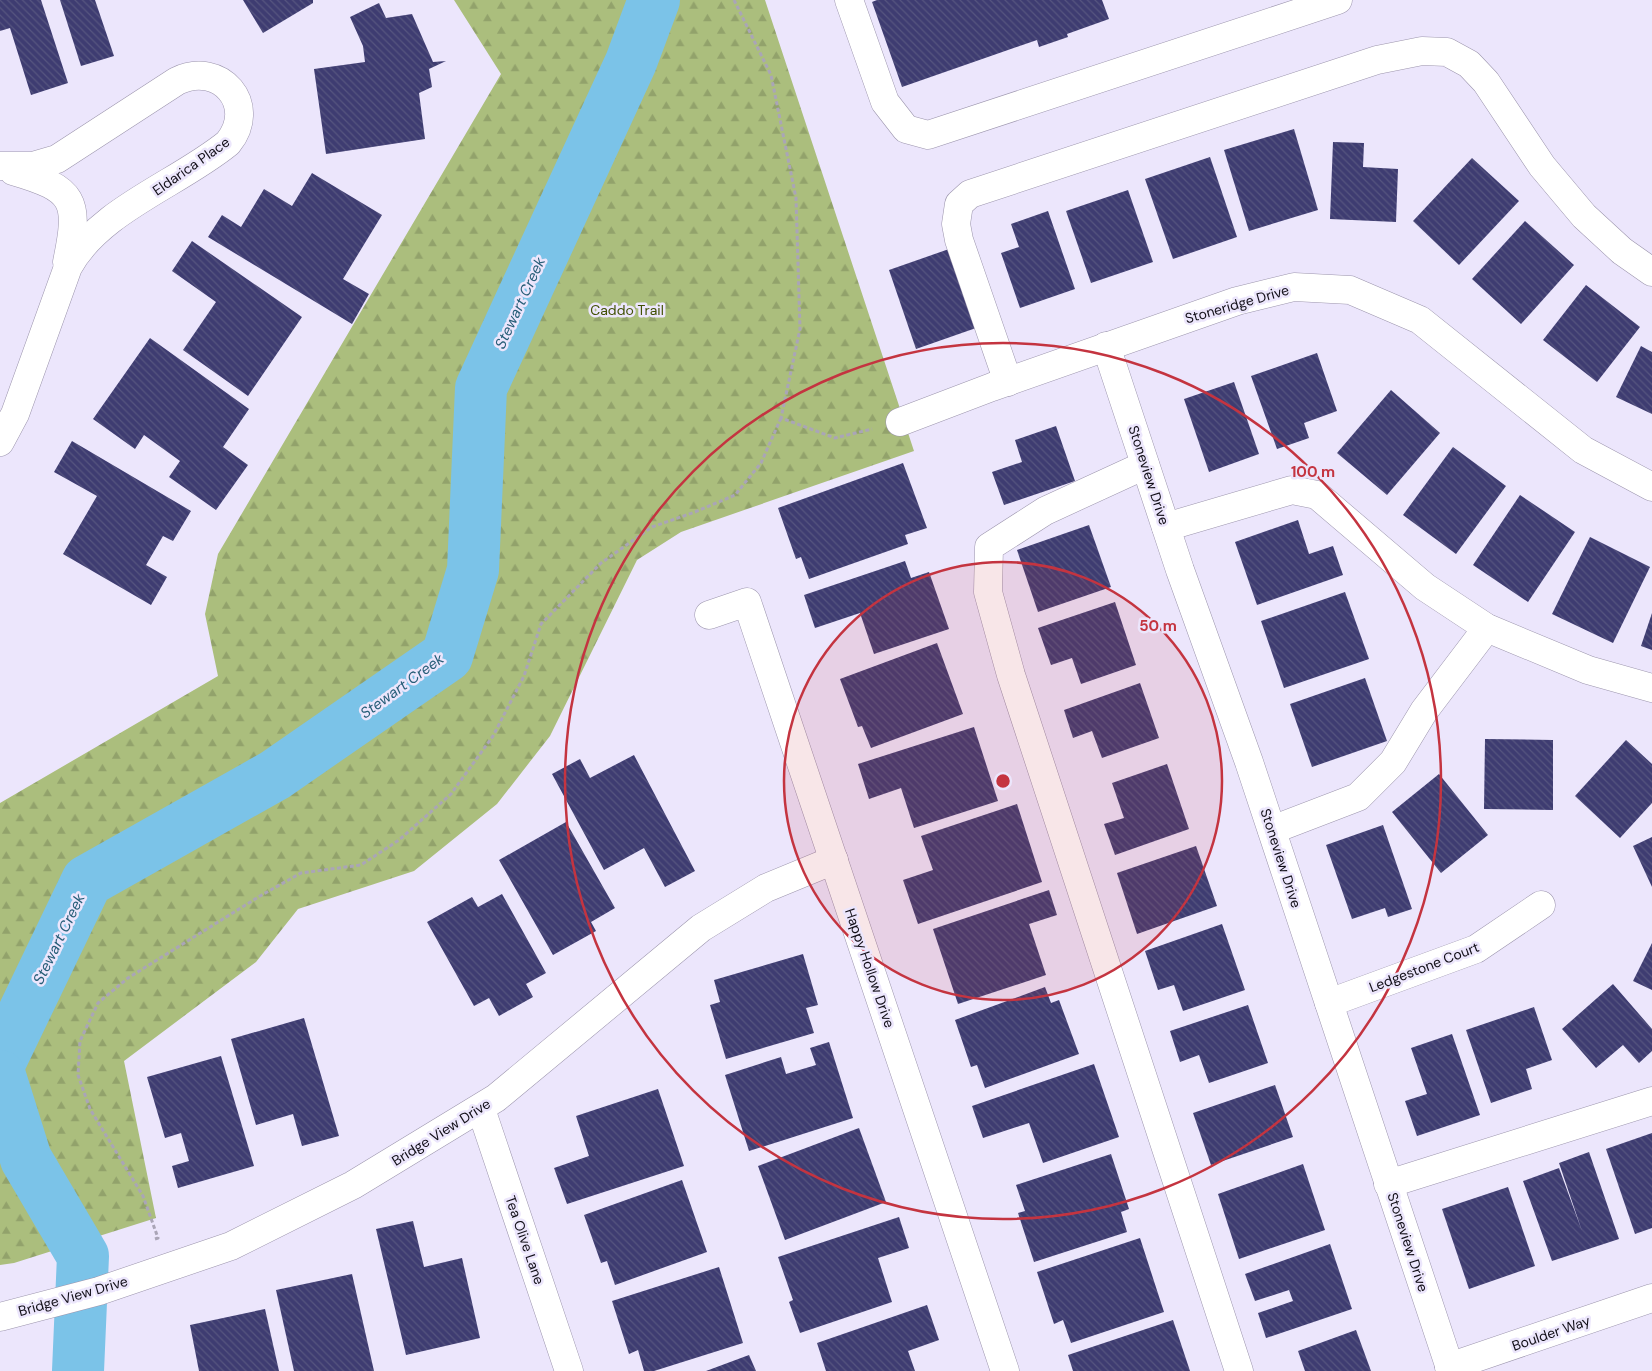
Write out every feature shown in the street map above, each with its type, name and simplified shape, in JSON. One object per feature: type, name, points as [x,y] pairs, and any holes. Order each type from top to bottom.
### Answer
[{"type":"street","points":[[849,0],[884,102],[906,129],[928,135],[1338,0]]},
{"type":"street","points":[[1008,382],[959,240],[956,224],[958,204],[970,194],[1339,72],[1422,51],[1447,52],[1470,64],[1486,82],[1542,166],[1584,216],[1622,251],[1652,272]]},
{"type":"street","name":"Eldarica Place","points":[[0,167],[33,166],[57,159],[177,81],[189,76],[201,75],[214,78],[229,88],[236,99],[239,111],[238,126],[228,142],[96,231],[75,254],[61,287],[15,414],[0,442]]},
{"type":"street","name":"Eldarica Place","points":[[0,167],[50,183],[61,192],[69,203],[74,224],[61,287]]},
{"type":"street","name":"Stoneridge Drive","points":[[900,422],[1106,346],[1237,301],[1294,287],[1350,290],[1420,320],[1583,450],[1652,487]]},
{"type":"street","name":"Stoneview Drive","points":[[1106,346],[1166,527],[1272,830],[1450,1369]]},
{"type":"street","points":[[1146,465],[1045,511],[989,547],[988,592],[1014,684],[1239,1371]]},
{"type":"street","points":[[1166,527],[1292,490],[1317,495],[1425,586],[1487,628],[1588,670],[1652,688]]},
{"type":"street","name":"Happy Hollow Drive","points":[[710,615],[747,602],[1005,1371]]},
{"type":"street","points":[[1272,830],[1358,797],[1393,762],[1424,711],[1487,628]]},
{"type":"street","name":"Bridge View Drive","points":[[0,1317],[99,1291],[231,1246],[353,1185],[481,1109],[701,928],[766,888],[834,860]]},
{"type":"street","name":"Ledgestone Court","points":[[1329,1003],[1476,949],[1541,906]]},
{"type":"street","points":[[1388,1184],[1652,1100]]},
{"type":"street","name":"Tea Olive Lane","points":[[481,1109],[569,1371]]},
{"type":"street","name":"Boulder Way","points":[[1450,1369],[1652,1298]]},
{"type":"path","points":[[151,1242],[158,1238],[143,1196],[90,1109],[78,1076],[80,1041],[98,1003],[128,978],[301,873],[361,865],[406,833],[451,794],[493,736],[524,676],[542,624],[601,563],[652,527],[695,512],[735,494],[761,463],[781,418],[800,329],[796,198],[771,75],[734,0]]},
{"type":"path","points":[[781,418],[835,438],[900,422]]},
{"type":"green space","name":"Caddo Trail","points":[[454,0],[765,0],[914,451],[681,532],[637,560],[550,736],[497,804],[414,871],[298,909],[256,962],[124,1061],[156,1218],[14,1263],[0,1265],[0,803],[218,676],[205,614],[218,554],[501,74]]},
{"type":"building","points":[[0,0],[41,0],[68,83],[31,95],[10,28],[0,31]]},
{"type":"building","points":[[60,0],[95,0],[114,56],[81,66]]},
{"type":"building","points":[[243,0],[313,0],[313,3],[263,33]]},
{"type":"building","points":[[877,0],[1102,0],[1109,19],[1067,34],[1068,37],[1039,47],[1037,40],[902,87],[872,2]]},
{"type":"building","points":[[379,3],[386,18],[412,14],[433,62],[446,61],[429,69],[432,87],[419,93],[425,139],[326,154],[314,69],[365,62],[363,46],[350,17]]},
{"type":"building","points":[[1294,129],[1318,210],[1249,231],[1224,150]]},
{"type":"building","points":[[1333,142],[1364,143],[1363,167],[1398,169],[1396,222],[1330,219]]},
{"type":"building","points":[[1210,157],[1237,237],[1173,259],[1145,179]]},
{"type":"building","points":[[1472,158],[1519,201],[1459,265],[1413,221]]},
{"type":"building","points":[[312,173],[382,215],[343,279],[369,294],[352,324],[208,237],[222,215],[241,227],[264,189],[292,206]]},
{"type":"building","points":[[1128,190],[1153,262],[1091,283],[1066,211]]},
{"type":"building","points":[[1048,211],[1075,289],[1020,308],[1001,253],[1019,247],[1011,224]]},
{"type":"building","points":[[1525,221],[1574,265],[1521,324],[1472,279]]},
{"type":"building","points":[[192,241],[302,317],[248,396],[183,350],[216,302],[172,271]]},
{"type":"building","points":[[949,249],[976,328],[916,349],[889,270]]},
{"type":"building","points":[[1586,285],[1640,327],[1597,382],[1543,340]]},
{"type":"building","points":[[150,338],[249,409],[223,447],[248,465],[216,510],[169,477],[180,461],[144,435],[135,449],[93,419]]},
{"type":"building","points":[[1641,346],[1652,352],[1652,414],[1616,397]]},
{"type":"building","points":[[1317,353],[1337,411],[1304,423],[1309,438],[1277,449],[1251,376]]},
{"type":"building","points":[[1234,382],[1259,454],[1209,472],[1184,399]]},
{"type":"building","points":[[1391,390],[1440,433],[1387,495],[1337,453]]},
{"type":"building","points":[[1056,426],[1075,481],[1004,505],[992,472],[1022,462],[1015,440]]},
{"type":"building","points":[[72,441],[191,511],[173,541],[163,536],[146,565],[167,577],[151,605],[63,554],[97,496],[54,472]]},
{"type":"building","points":[[1453,447],[1506,486],[1456,554],[1403,515]]},
{"type":"building","points":[[903,463],[927,528],[905,535],[908,544],[809,579],[801,557],[796,559],[778,508]]},
{"type":"building","points":[[1520,495],[1575,532],[1528,602],[1473,565]]},
{"type":"building","points":[[1298,520],[1309,554],[1333,546],[1343,575],[1257,605],[1235,542]]},
{"type":"building","points":[[1089,525],[1111,587],[1038,612],[1017,550]]},
{"type":"building","points":[[1590,537],[1650,567],[1613,643],[1552,614]]},
{"type":"building","points":[[905,561],[911,578],[929,572],[949,629],[874,654],[860,613],[815,628],[804,595]]},
{"type":"building","points":[[1345,592],[1369,659],[1284,688],[1261,621]]},
{"type":"building","points":[[1115,602],[1136,665],[1081,684],[1072,658],[1051,665],[1038,628]]},
{"type":"building","points":[[1652,613],[1652,650],[1641,646]]},
{"type":"building","points":[[937,643],[963,714],[871,748],[862,726],[858,727],[840,679]]},
{"type":"building","points":[[1365,678],[1387,741],[1312,767],[1290,704]]},
{"type":"building","points":[[1140,683],[1159,738],[1102,758],[1092,731],[1073,738],[1064,710]]},
{"type":"building","points":[[974,727],[998,801],[914,828],[901,788],[869,799],[858,764]]},
{"type":"building","points":[[1485,739],[1553,740],[1553,810],[1484,809]]},
{"type":"building","points":[[1626,740],[1652,764],[1652,803],[1620,838],[1575,796]]},
{"type":"building","points":[[634,755],[695,871],[665,887],[644,848],[604,870],[552,774],[580,759],[590,778]]},
{"type":"building","points":[[1167,764],[1189,829],[1115,855],[1104,824],[1124,818],[1112,783]]},
{"type":"building","points":[[1439,774],[1488,835],[1441,873],[1392,812]]},
{"type":"building","points":[[1017,804],[1042,882],[918,924],[903,880],[933,870],[921,836]]},
{"type":"building","points":[[566,822],[615,908],[591,922],[596,931],[553,955],[499,860]]},
{"type":"building","points":[[1383,825],[1412,909],[1388,917],[1385,908],[1352,919],[1326,845]]},
{"type":"building","points":[[1652,837],[1652,887],[1633,846]]},
{"type":"building","points":[[1196,846],[1217,906],[1137,934],[1117,873]]},
{"type":"building","points":[[1049,890],[1057,915],[1029,924],[1046,975],[958,1004],[933,929]]},
{"type":"building","points":[[502,894],[546,973],[526,984],[533,997],[499,1016],[489,998],[474,1006],[427,922],[472,897],[478,907]]},
{"type":"building","points":[[1222,924],[1245,990],[1183,1011],[1174,985],[1158,990],[1145,951]]},
{"type":"building","points":[[1652,943],[1652,990],[1633,981]]},
{"type":"building","points":[[803,954],[818,1005],[806,1008],[814,1033],[726,1059],[710,1005],[720,1002],[714,980]]},
{"type":"building","points":[[1613,984],[1652,1029],[1652,1051],[1639,1063],[1623,1045],[1596,1068],[1562,1029]]},
{"type":"building","points":[[1045,987],[1051,1003],[1059,1000],[1079,1054],[985,1088],[977,1065],[971,1067],[955,1020]]},
{"type":"building","points":[[1248,1005],[1268,1063],[1209,1083],[1199,1055],[1180,1062],[1170,1031]]},
{"type":"building","points":[[1534,1007],[1552,1060],[1526,1069],[1532,1089],[1491,1103],[1466,1030]]},
{"type":"building","points":[[304,1018],[339,1136],[302,1146],[293,1114],[256,1125],[231,1039]]},
{"type":"building","points":[[1452,1034],[1480,1115],[1417,1136],[1405,1101],[1427,1094],[1411,1048]]},
{"type":"building","points":[[829,1042],[853,1118],[749,1151],[725,1075],[781,1057],[786,1074],[816,1065],[810,1048]]},
{"type":"building","points":[[221,1056],[254,1166],[178,1188],[172,1166],[189,1161],[181,1133],[165,1138],[147,1077]]},
{"type":"building","points":[[1094,1064],[1119,1137],[1043,1163],[1029,1123],[983,1138],[972,1106]]},
{"type":"building","points":[[1275,1085],[1293,1137],[1211,1165],[1193,1113]]},
{"type":"building","points":[[658,1089],[684,1166],[567,1204],[554,1168],[589,1156],[576,1116]]},
{"type":"building","points":[[859,1128],[886,1202],[785,1240],[758,1166]]},
{"type":"building","points":[[1652,1133],[1652,1228],[1635,1234],[1606,1149]]},
{"type":"building","points":[[1589,1152],[1619,1239],[1552,1261],[1523,1181],[1559,1168],[1582,1231],[1559,1163]]},
{"type":"building","points":[[1111,1154],[1129,1209],[1121,1212],[1127,1232],[1034,1262],[1018,1213],[1025,1211],[1016,1185]]},
{"type":"building","points":[[1303,1164],[1325,1230],[1239,1259],[1218,1194]]},
{"type":"building","points":[[682,1180],[707,1252],[615,1285],[607,1261],[601,1263],[584,1215]]},
{"type":"building","points":[[1508,1187],[1535,1266],[1469,1289],[1442,1209]]},
{"type":"building","points":[[899,1217],[909,1248],[878,1258],[892,1302],[800,1333],[789,1302],[793,1300],[778,1257]]},
{"type":"building","points":[[413,1221],[424,1267],[462,1258],[480,1338],[406,1355],[376,1229]]},
{"type":"building","points":[[1140,1238],[1164,1312],[1071,1343],[1063,1320],[1054,1324],[1037,1272]]},
{"type":"building","points":[[1330,1244],[1352,1309],[1266,1338],[1258,1313],[1293,1301],[1289,1290],[1255,1301],[1245,1274]]},
{"type":"building","points":[[719,1267],[743,1343],[654,1371],[644,1371],[638,1350],[629,1354],[612,1301]]},
{"type":"building","points":[[352,1274],[374,1371],[294,1371],[276,1290]]},
{"type":"building","points":[[927,1305],[939,1340],[908,1351],[915,1371],[826,1371],[817,1343]]},
{"type":"building","points":[[265,1309],[279,1371],[199,1371],[190,1325]]},
{"type":"building","points":[[1173,1320],[1190,1371],[1073,1371],[1068,1355]]},
{"type":"building","points":[[1356,1330],[1371,1371],[1305,1371],[1298,1351]]},
{"type":"building","points":[[749,1355],[756,1371],[706,1371]]},
{"type":"waterway","name":"Stewart Creek","points":[[0,1062],[87,881],[275,775],[447,656],[473,570],[481,388],[631,62],[654,0]]},
{"type":"waterway","name":"Stewart Creek","points":[[0,1076],[26,1159],[83,1256],[78,1371]]}]
